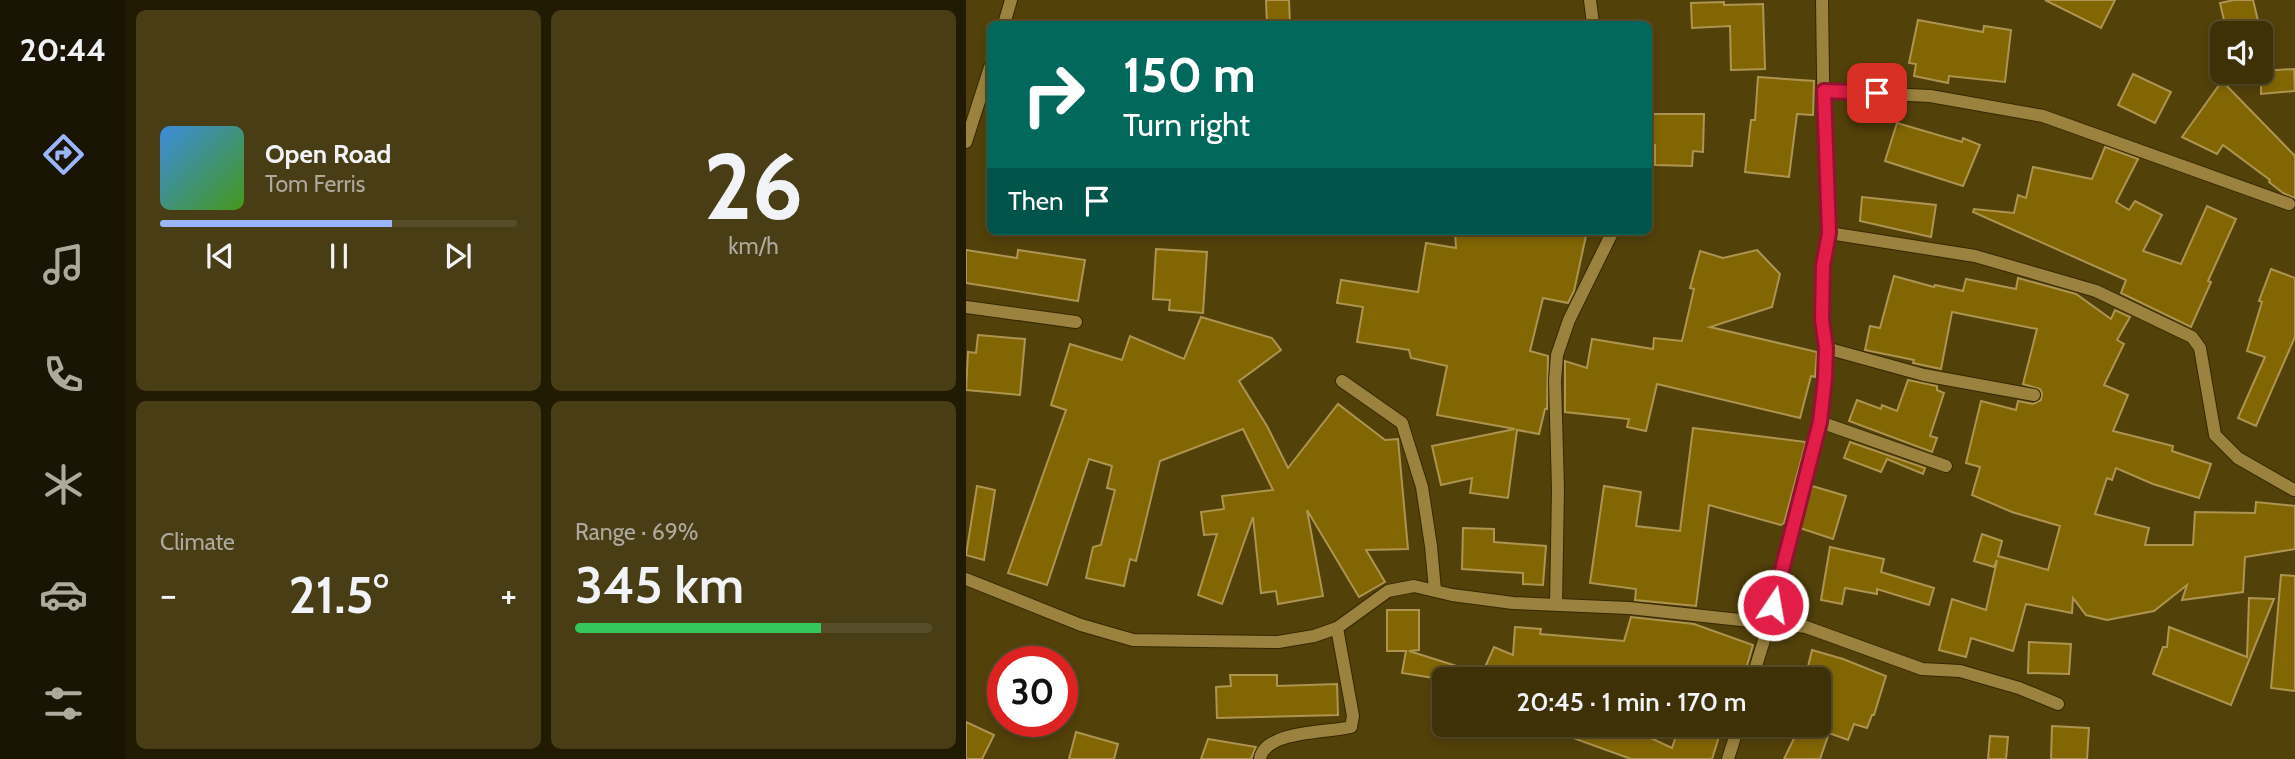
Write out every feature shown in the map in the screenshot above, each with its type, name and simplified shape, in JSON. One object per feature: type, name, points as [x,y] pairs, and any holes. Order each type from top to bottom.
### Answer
[{"type":"street","points":[[1005,21],[1011,0]]},
{"type":"street","points":[[1590,0],[1593,21]]},
{"type":"street","points":[[1756,667],[1820,422],[1825,378],[1823,266],[1829,233],[1822,0]]},
{"type":"street","points":[[966,142],[987,77]]},
{"type":"street","points":[[1824,91],[1930,96],[2043,116],[2289,204]]},
{"type":"street","points":[[1829,233],[1975,256],[2096,290],[2192,337],[2200,348],[2215,435],[2238,458],[2294,490]]},
{"type":"street","points":[[1556,604],[1557,355],[1569,320],[1611,235]]},
{"type":"street","points":[[966,307],[1076,323]]},
{"type":"street","points":[[1826,348],[1924,375],[2034,395]]},
{"type":"street","points":[[1342,381],[1402,423],[1422,487],[1435,590]]},
{"type":"street","points":[[1820,422],[1946,466]]},
{"type":"street","points":[[966,579],[1081,625],[1133,639],[1278,642],[1314,636],[1337,628],[1388,592],[1414,586],[1464,597],[1513,603],[1629,608],[1806,627],[1922,669],[1960,671],[2019,688],[2058,704]]},
{"type":"street","points":[[1260,759],[1261,752],[1270,742],[1290,736],[1351,727],[1353,716],[1337,628]]},
{"type":"street","points":[[1730,754],[1735,737]]},
{"type":"building","points":[[1266,0],[1289,0],[1290,21],[1267,21]]},
{"type":"building","points":[[2045,0],[2115,0],[2101,28]]},
{"type":"building","points":[[2253,0],[2258,21],[2224,21],[2220,3]]},
{"type":"building","points":[[1724,2],[1724,5],[1763,4],[1765,69],[1731,70],[1730,26],[1692,28],[1691,3]]},
{"type":"building","points":[[1918,20],[1983,32],[1984,26],[2011,30],[2005,82],[1949,76],[1948,83],[1914,76],[1916,64],[1909,63]]},
{"type":"building","points":[[2294,69],[2295,91],[2261,94],[2261,84],[2273,84],[2273,70]]},
{"type":"building","points":[[2133,74],[2171,92],[2155,123],[2118,105]]},
{"type":"building","points":[[1758,77],[1814,81],[1813,115],[1797,114],[1789,177],[1745,172],[1751,120],[1755,120]]},
{"type":"building","points":[[2220,84],[2225,84],[2295,156],[2295,198],[2283,193],[2223,145],[2217,154],[2182,137]]},
{"type":"building","points":[[1652,114],[1704,114],[1703,152],[1693,151],[1692,166],[1655,165],[1655,145],[1652,145]]},
{"type":"building","points":[[1897,123],[1962,142],[1963,138],[1980,145],[1963,186],[1885,161]]},
{"type":"building","points":[[2105,147],[2138,159],[2116,202],[2129,210],[2135,201],[2162,215],[2143,251],[2181,264],[2207,206],[2236,219],[2191,327],[2121,293],[2126,280],[1973,212],[1974,209],[2014,213],[2018,195],[2026,198],[2033,167],[2092,179]]},
{"type":"building","points":[[1862,197],[1936,205],[1931,237],[1860,221]]},
{"type":"building","points":[[1455,235],[1586,235],[1574,291],[1568,303],[1543,298],[1530,351],[1548,356],[1547,409],[1539,434],[1517,430],[1508,498],[1470,493],[1472,478],[1441,485],[1432,446],[1515,429],[1437,415],[1447,366],[1411,358],[1409,350],[1357,342],[1363,307],[1337,303],[1341,280],[1418,292],[1426,243],[1456,248]]},
{"type":"building","points":[[1156,249],[1207,252],[1203,313],[1169,310],[1170,300],[1153,299]]},
{"type":"building","points":[[966,250],[1017,258],[1018,250],[1085,260],[1078,301],[966,283]]},
{"type":"building","points":[[1757,250],[1780,274],[1772,307],[1710,327],[1817,352],[1815,377],[1811,376],[1800,418],[1657,384],[1646,431],[1627,427],[1629,419],[1565,412],[1565,361],[1587,368],[1592,339],[1653,349],[1654,338],[1682,341],[1694,289],[1690,288],[1700,251],[1723,258]]},
{"type":"building","points":[[2271,269],[2295,278],[2295,337],[2256,426],[2238,418],[2265,357],[2247,351],[2262,302],[2259,301]]},
{"type":"building","points":[[1894,276],[1934,287],[1935,285],[1963,291],[1966,279],[2016,289],[2018,278],[2076,294],[2111,319],[2115,310],[2130,317],[2117,340],[2124,344],[2104,385],[2128,395],[2113,431],[2173,446],[2172,451],[2211,464],[2199,498],[2153,484],[2116,468],[2112,480],[2107,478],[2095,514],[2149,528],[2145,545],[2193,545],[2195,512],[2255,513],[2256,502],[2295,506],[2295,549],[2245,557],[2243,592],[2182,600],[2187,585],[2154,611],[2107,620],[2086,615],[2073,598],[2072,613],[2026,604],[2013,651],[1971,638],[1966,657],[1939,650],[1952,599],[1986,610],[1997,560],[1994,567],[1974,561],[1982,534],[2002,541],[1998,556],[2048,570],[2060,526],[2012,512],[1972,495],[1980,467],[1966,463],[1981,401],[2016,410],[2018,401],[2033,404],[2041,400],[2040,389],[2023,384],[2037,329],[1952,312],[1941,369],[1913,363],[1914,360],[1865,350],[1870,326],[1880,328]]},
{"type":"building","points":[[1201,317],[1272,338],[1281,350],[1239,381],[1267,426],[1288,468],[1338,404],[1385,440],[1398,439],[1408,549],[1366,550],[1385,582],[1359,597],[1307,510],[1323,596],[1278,604],[1276,591],[1261,593],[1253,517],[1222,604],[1198,595],[1217,534],[1204,535],[1201,512],[1224,509],[1222,496],[1273,490],[1243,429],[1160,461],[1136,561],[1130,559],[1124,586],[1086,578],[1093,547],[1101,545],[1115,490],[1107,488],[1112,466],[1089,459],[1047,585],[1008,573],[1066,410],[1051,405],[1070,344],[1122,360],[1130,336],[1184,359]]},
{"type":"building","points":[[978,335],[1025,339],[1020,395],[966,390],[968,352],[976,353]]},
{"type":"building","points":[[1908,380],[1937,386],[1937,390],[1944,393],[1930,436],[1937,438],[1932,452],[1849,421],[1857,400],[1881,409],[1882,405],[1897,411]]},
{"type":"building","points":[[1693,428],[1806,442],[1784,523],[1781,525],[1709,505],[1696,606],[1635,600],[1636,589],[1590,583],[1604,486],[1641,492],[1636,526],[1680,531]]},
{"type":"building","points":[[1850,442],[1925,468],[1923,474],[1887,459],[1881,472],[1844,458]]},
{"type":"building","points":[[977,486],[995,490],[984,560],[966,555]]},
{"type":"building","points":[[1812,486],[1846,496],[1833,539],[1800,528]]},
{"type":"building","points":[[1463,528],[1494,529],[1494,542],[1546,546],[1543,585],[1523,584],[1523,573],[1462,569]]},
{"type":"building","points":[[1830,547],[1884,559],[1881,572],[1934,588],[1929,605],[1877,589],[1877,594],[1845,588],[1842,604],[1821,600]]},
{"type":"building","points":[[2281,575],[2295,576],[2295,691],[2271,688]]},
{"type":"building","points":[[2249,598],[2274,599],[2231,705],[2153,674],[2163,647],[2167,647],[2169,627],[2247,657]]},
{"type":"building","points":[[1387,610],[1419,610],[1419,650],[1409,651],[1460,667],[1432,667],[1432,678],[1402,673],[1406,651],[1387,651]]},
{"type":"building","points":[[1631,617],[1694,624],[1753,645],[1747,667],[1485,667],[1494,647],[1513,655],[1515,627],[1541,629],[1540,634],[1624,641]]},
{"type":"building","points":[[2029,642],[2071,644],[2069,674],[2028,673]]},
{"type":"building","points":[[1812,650],[1886,676],[1874,715],[1867,728],[1854,724],[1848,740],[1831,734],[1831,667],[1808,667]]},
{"type":"building","points":[[1230,675],[1277,675],[1277,686],[1337,684],[1338,715],[1217,718],[1216,687],[1231,686]]},
{"type":"building","points":[[966,722],[987,732],[987,737],[993,737],[982,759],[966,759]]},
{"type":"building","points":[[2052,726],[2089,728],[2087,759],[2051,759]]},
{"type":"building","points":[[1078,733],[1118,744],[1114,759],[1069,759]]},
{"type":"building","points":[[1990,736],[2008,737],[2006,759],[1988,759]]},
{"type":"building","points":[[1570,737],[1649,737],[1672,748],[1676,737],[1719,737],[1712,759],[1631,759]]},
{"type":"building","points":[[1795,737],[1828,737],[1820,759],[1784,759]]},
{"type":"building","points":[[1208,739],[1256,747],[1251,759],[1201,759]]},
{"type":"route","points":[[1773,605],[1820,422],[1825,378],[1823,266],[1829,233],[1824,91],[1877,93]]}]
